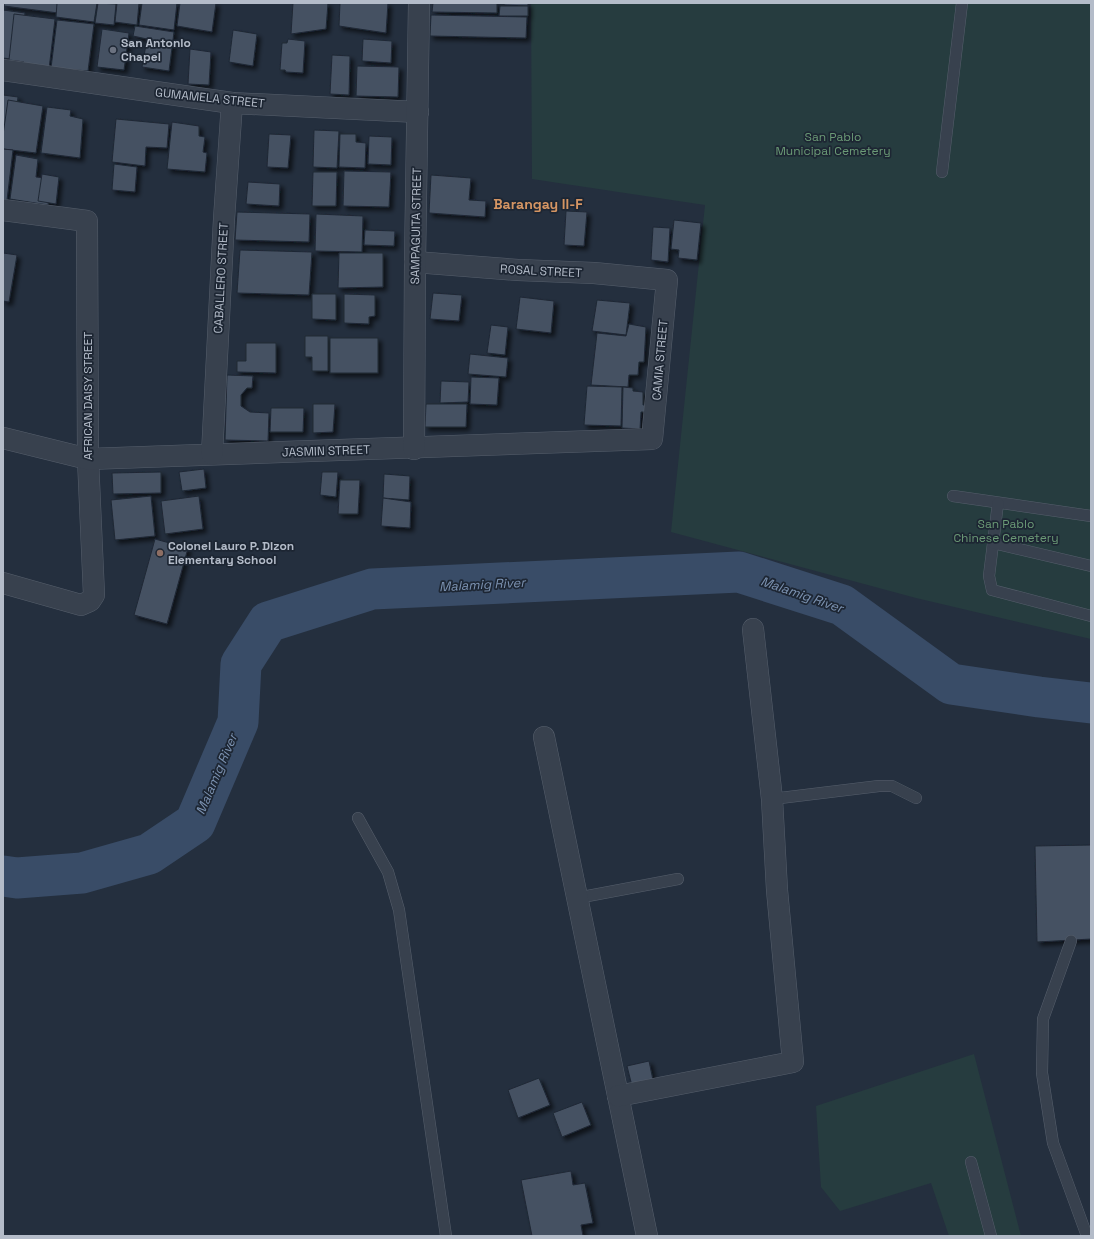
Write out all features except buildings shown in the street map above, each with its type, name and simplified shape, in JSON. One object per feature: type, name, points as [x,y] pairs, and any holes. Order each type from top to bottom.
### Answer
[{"type":"street","name":"SAMPAGUITA STREET","points":[[414,449],[419,3]]},
{"type":"street","name":"GUMAMELA STREET","points":[[3,70],[232,103],[418,112]]},
{"type":"street","name":"CABALLERO STREET","points":[[212,454],[224,219],[232,103]]},
{"type":"street","name":"AFRICAN DAISY STREET","points":[[3,210],[87,221],[88,459],[94,596],[90,601],[81,605],[3,582]]},
{"type":"street","name":"ROSAL STREET","points":[[415,262],[518,270],[594,273],[667,280]]},
{"type":"street","name":"CAMIA STREET","points":[[652,439],[667,280]]},
{"type":"street","name":"JASMIN STREET","points":[[3,438],[88,459],[414,449],[652,439]]},
{"type":"street","points":[[618,1096],[793,1062],[776,890],[772,799],[753,629]]},
{"type":"street","points":[[544,737],[646,1236]]},
{"type":"lane","points":[[942,172],[962,3]]},
{"type":"lane","points":[[953,496],[1091,516]]},
{"type":"lane","points":[[998,502],[989,576],[992,590],[1091,616]]},
{"type":"lane","points":[[993,543],[1091,566]]},
{"type":"lane","points":[[772,799],[879,786],[892,786],[916,798]]},
{"type":"lane","points":[[358,818],[388,872],[399,910],[446,1236]]},
{"type":"lane","points":[[577,898],[678,879]]},
{"type":"lane","points":[[1071,941],[1042,1019],[1042,1073],[1053,1144],[1087,1236]]},
{"type":"lane","points":[[971,1162],[991,1236]]},
{"type":"green space","name":"San Pablo Municipal Cemetery","points":[[531,3],[1091,3],[1091,639],[916,598],[671,532],[705,205],[532,179]]},
{"type":"green space","points":[[974,1054],[1021,1236],[949,1236],[931,1183],[840,1211],[821,1187],[816,1106]]},
{"type":"waterway","name":"Malamig River","points":[[3,876],[17,878],[82,873],[149,854],[195,823],[238,722],[241,664],[268,622],[372,589],[739,572],[842,605],[951,684],[1091,703]]},
{"type":"place","name":"San Antonio Chapel","points":[[113,50]]},
{"type":"place","name":"Colonel Lauro P. Dizon Elementary School","points":[[160,553]]},
{"type":"district","name":"Barangay II-F","points":[[538,204]]},
{"type":"park label","name":"San Pablo Chinese Cemetery","points":[[1006,531]]}]
